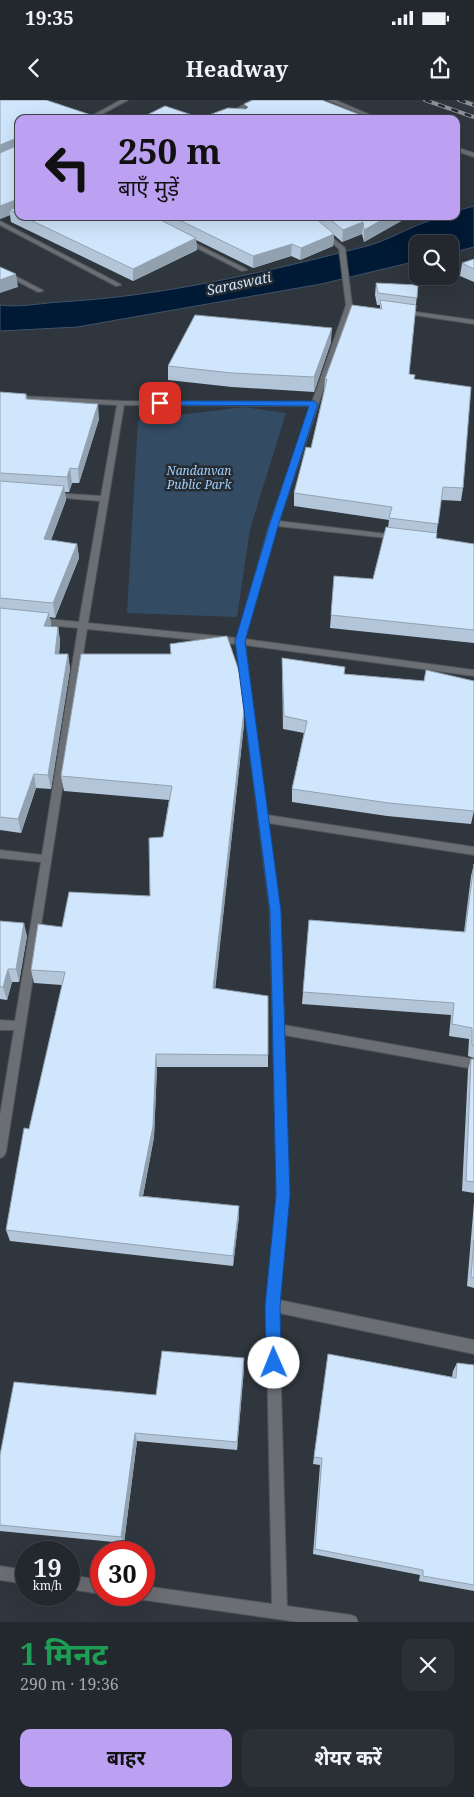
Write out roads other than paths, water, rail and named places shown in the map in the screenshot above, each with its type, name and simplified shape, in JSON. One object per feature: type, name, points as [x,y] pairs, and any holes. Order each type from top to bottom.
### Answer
[{"type":"street","points":[[96,115],[125,100]]},
{"type":"street","points":[[228,115],[256,100]]},
{"type":"street","points":[[330,100],[368,115]]},
{"type":"street","points":[[232,113],[236,115]]},
{"type":"street","points":[[460,150],[474,155]]},
{"type":"street","points":[[2,222],[118,285]]},
{"type":"street","points":[[280,1612],[272,1306],[283,1195],[276,911],[240,641],[274,523],[349,305],[346,296],[342,248],[320,230]]},
{"type":"street","points":[[182,239],[244,270]]},
{"type":"street","points":[[0,270],[40,291]]},
{"type":"street","points":[[349,305],[358,306]]},
{"type":"street","points":[[397,312],[474,322]]},
{"type":"street","points":[[0,397],[121,403],[314,404]]},
{"type":"street","points":[[0,1152],[83,625],[121,403]]},
{"type":"street","points":[[48,495],[104,499]]},
{"type":"street","points":[[274,523],[408,538]]},
{"type":"street","points":[[28,620],[240,641],[474,673]]},
{"type":"street","points":[[263,818],[474,851]]},
{"type":"street","points":[[0,854],[46,859]]},
{"type":"street","points":[[0,1025],[20,1026]]},
{"type":"street","points":[[279,1029],[474,1064]]},
{"type":"street","points":[[272,1306],[474,1347]]},
{"type":"street","points":[[0,1573],[15,1575]]},
{"type":"street","points":[[155,1595],[351,1622]]},
{"type":"water","name":"Saraswati","points":[[474,206],[474,247],[459,251],[459,235],[409,235],[409,263],[321,284],[77,327],[0,331],[0,305],[22,306],[99,299],[215,282],[367,246],[433,220],[460,220],[460,210]]},
{"type":"railway","points":[[425,100],[474,117]]},
{"type":"railway","points":[[459,100],[474,105]]},
{"type":"park label","name":"Nandanvan Public Park","points":[[199,477]]}]
